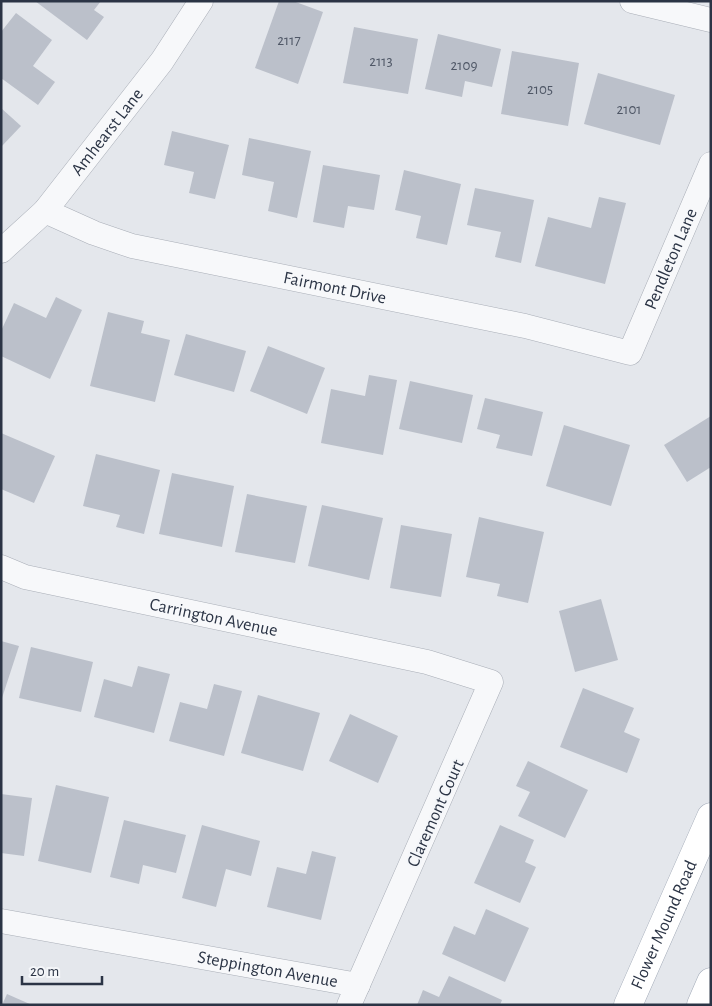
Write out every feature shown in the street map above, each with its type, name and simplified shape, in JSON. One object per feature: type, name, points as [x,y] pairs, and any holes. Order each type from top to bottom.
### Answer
[{"type":"main road","name":"Flower Mound Road","points":[[628,1005],[711,817]]},
{"type":"main road","points":[[701,1005],[711,982]]},
{"type":"street","name":"Amhearst Lane","points":[[1,251],[46,211],[162,61],[201,1]]},
{"type":"street","points":[[632,1],[711,20]]},
{"type":"street","name":"Pendleton Lane","points":[[630,352],[711,164]]},
{"type":"street","name":"Fairmont Drive","points":[[46,211],[94,233],[132,246],[524,326],[630,352]]},
{"type":"street","name":"Carrington Avenue","points":[[1,567],[25,576],[426,662]]},
{"type":"street","name":"Claremont Court","points":[[353,995],[491,682],[426,662]]},
{"type":"street","name":"Steppington Avenue","points":[[1,921],[353,995]]},
{"type":"building","points":[[35,1],[101,1],[94,10],[104,17],[87,40]]},
{"type":"building","points":[[279,1],[293,1],[323,12],[298,84],[255,68]]},
{"type":"building","points":[[16,13],[52,40],[33,66],[55,82],[38,105],[1,78],[1,32]]},
{"type":"building","points":[[354,27],[418,39],[408,94],[343,83]]},
{"type":"building","points":[[438,34],[501,49],[492,87],[465,81],[462,97],[425,89]]},
{"type":"building","points":[[512,51],[579,63],[568,126],[501,114]]},
{"type":"building","points":[[598,73],[675,95],[660,145],[584,124]]},
{"type":"building","points":[[1,108],[21,126],[1,147]]},
{"type":"building","points":[[172,131],[229,145],[215,199],[189,193],[194,172],[164,165]]},
{"type":"building","points":[[249,138],[311,151],[297,218],[268,211],[274,182],[242,175]]},
{"type":"building","points":[[323,165],[380,175],[374,210],[348,206],[344,228],[313,222]]},
{"type":"building","points":[[404,170],[461,184],[447,245],[416,238],[421,216],[395,210]]},
{"type":"building","points":[[475,188],[534,200],[521,263],[495,257],[501,232],[467,225]]},
{"type":"building","points":[[599,197],[626,203],[605,284],[535,266],[548,217],[591,228]]},
{"type":"building","points":[[56,297],[82,310],[50,379],[1,356],[1,331],[14,303],[46,318]]},
{"type":"building","points":[[108,312],[144,321],[141,333],[170,340],[155,402],[90,386]]},
{"type":"building","points":[[186,334],[246,351],[234,392],[174,375]]},
{"type":"building","points":[[268,346],[325,368],[307,414],[250,391]]},
{"type":"building","points":[[369,375],[397,380],[383,455],[321,443],[331,389],[365,396]]},
{"type":"building","points":[[410,381],[473,395],[462,443],[399,429]]},
{"type":"building","points":[[485,398],[543,412],[532,456],[496,448],[500,435],[477,429]]},
{"type":"building","points":[[711,416],[711,467],[687,482],[664,445]]},
{"type":"building","points":[[564,425],[630,445],[611,506],[546,486]]},
{"type":"building","points":[[1,433],[55,456],[34,503],[1,489]]},
{"type":"building","points":[[96,454],[160,470],[144,534],[116,527],[120,515],[83,506]]},
{"type":"building","points":[[172,473],[234,486],[222,547],[159,534]]},
{"type":"building","points":[[247,494],[307,506],[295,563],[235,552]]},
{"type":"building","points":[[322,505],[383,518],[369,580],[308,566]]},
{"type":"building","points":[[479,517],[544,532],[528,603],[497,596],[500,584],[466,577]]},
{"type":"building","points":[[401,525],[452,534],[441,597],[390,588]]},
{"type":"building","points":[[601,599],[618,660],[575,672],[559,611]]},
{"type":"building","points":[[1,641],[19,646],[2,698],[1,698]]},
{"type":"building","points":[[31,647],[93,662],[81,712],[19,698]]},
{"type":"building","points":[[138,666],[170,674],[154,733],[94,717],[104,679],[132,687]]},
{"type":"building","points":[[214,684],[242,691],[224,756],[169,741],[180,702],[207,709]]},
{"type":"building","points":[[583,688],[634,708],[624,732],[640,739],[627,773],[560,747]]},
{"type":"building","points":[[258,695],[320,713],[303,771],[241,753]]},
{"type":"building","points":[[350,714],[398,736],[378,783],[329,761]]},
{"type":"building","points":[[528,761],[588,790],[565,838],[518,816],[530,792],[516,786]]},
{"type":"building","points":[[56,785],[109,797],[91,873],[38,861]]},
{"type":"building","points":[[1,794],[32,798],[24,856],[1,853]]},
{"type":"building","points":[[124,820],[186,835],[176,873],[143,865],[139,884],[110,877]]},
{"type":"building","points":[[202,825],[260,841],[251,876],[226,869],[216,907],[182,898]]},
{"type":"building","points":[[500,825],[534,840],[525,862],[536,867],[520,903],[474,883]]},
{"type":"building","points":[[312,851],[336,857],[321,920],[267,907],[277,867],[306,874]]},
{"type":"building","points":[[486,909],[529,928],[505,982],[442,954],[454,926],[475,935]]},
{"type":"building","points":[[449,976],[502,1000],[500,1005],[417,1005],[423,990],[439,997]]},
{"type":"building","points":[[7,994],[32,1005],[2,1005]]}]
